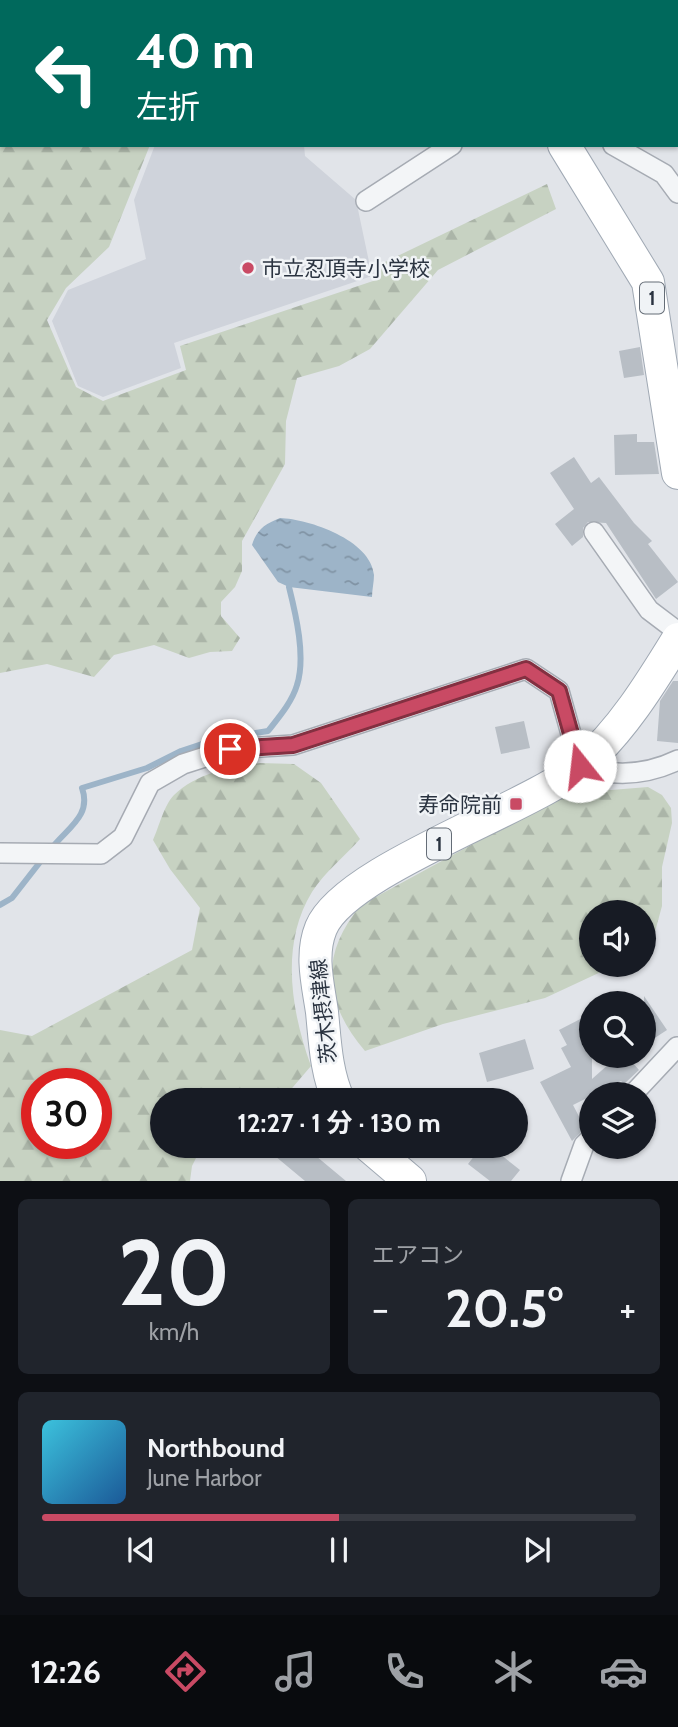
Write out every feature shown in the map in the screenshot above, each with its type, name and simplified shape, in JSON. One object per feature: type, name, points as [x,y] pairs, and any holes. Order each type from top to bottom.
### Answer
[{"type":"main road","name":"1","points":[[565,147],[648,282],[678,473]]},
{"type":"main road","name":"茨木摂津線","points":[[334,1088],[329,1069],[314,955],[322,926],[347,897],[392,868],[580,766],[616,731],[678,639]]},
{"type":"main road","points":[[383,1158],[410,1181]]},
{"type":"street","points":[[366,201],[449,147]]},
{"type":"street","points":[[617,147],[664,174],[678,193]]},
{"type":"street","points":[[594,532],[649,610],[678,632]]},
{"type":"street","points":[[0,853],[101,854],[123,837],[150,783],[183,764],[230,749],[293,745],[526,669],[559,691],[580,766],[606,775],[659,769],[678,760]]},
{"type":"street","points":[[644,1082],[677,1047]]},
{"type":"street","points":[[571,1181],[579,1159]]},
{"type":"shaded area","name":"市立忍頂寺小学校","points":[[154,147],[304,147],[305,156],[356,200],[372,276],[174,343],[181,368],[103,397],[78,386],[52,321],[68,290],[146,259],[134,200]]},
{"type":"green space","points":[[0,147],[149,147],[109,247],[66,288],[47,320],[76,387],[103,401],[186,370],[180,346],[376,280],[383,263],[547,184],[556,209],[438,270],[370,349],[339,366],[297,378],[286,421],[285,464],[242,541],[242,571],[235,587],[221,602],[221,616],[240,638],[232,651],[210,652],[189,658],[154,645],[114,655],[94,677],[47,664],[0,673]]},
{"type":"green space","points":[[260,763],[294,764],[321,783],[360,839],[312,892],[296,933],[292,955],[294,1000],[311,1066],[292,1088],[150,1088],[150,1158],[196,1158],[190,1181],[0,1181],[0,1030],[32,1036],[192,950],[200,908],[170,869],[153,840],[167,804],[174,795],[203,776]]},
{"type":"green space","points":[[579,786],[611,790],[648,787],[662,795],[671,808],[672,823],[662,867],[662,906],[656,928],[656,900],[579,900],[579,977],[590,977],[545,998],[443,1024],[365,1051],[341,1015],[332,979],[338,942],[361,905]]},
{"type":"water","points":[[280,518],[322,527],[362,551],[374,575],[372,597],[289,587],[278,582],[252,545],[262,528]]},
{"type":"building","points":[[640,347],[644,375],[624,378],[619,351]]},
{"type":"building","points":[[637,434],[637,442],[654,442],[659,474],[615,475],[614,435]]},
{"type":"building","points":[[574,457],[591,483],[599,477],[634,523],[652,541],[648,544],[678,582],[656,599],[606,523],[588,522],[583,528],[583,537],[572,546],[555,524],[574,509],[550,473]]},
{"type":"building","points":[[673,681],[678,681],[678,743],[657,741],[660,701]]},
{"type":"building","points":[[524,721],[530,748],[501,754],[495,727]]},
{"type":"building","points":[[656,1014],[667,1030],[656,1037]]},
{"type":"building","points":[[579,1020],[579,1068],[592,1068],[592,1079],[604,1068],[639,1070],[626,1082],[579,1082],[579,1102],[573,1105],[579,1116],[579,1134],[572,1141],[540,1082],[571,1067],[561,1048],[567,1045],[559,1030]]},
{"type":"building","points":[[525,1039],[534,1069],[487,1082],[479,1053]]},
{"type":"building","points":[[277,1158],[318,1158],[346,1181],[305,1181]]},
{"type":"building","points":[[473,1158],[505,1158],[520,1170],[511,1181],[490,1181],[468,1164]]},
{"type":"waterway","points":[[51,849],[81,814],[84,806],[82,788],[147,768],[181,751],[214,740],[268,731],[292,697],[300,674],[299,636],[289,587]]},
{"type":"waterway","points":[[0,905],[12,898],[44,857]]},
{"type":"place","name":"市立忍頂寺小学校","points":[[248,268]]},
{"type":"place","name":"寿命院前","points":[[516,804]]},
{"type":"route","points":[[230,749],[293,745],[526,669],[559,691],[580,766]]}]
